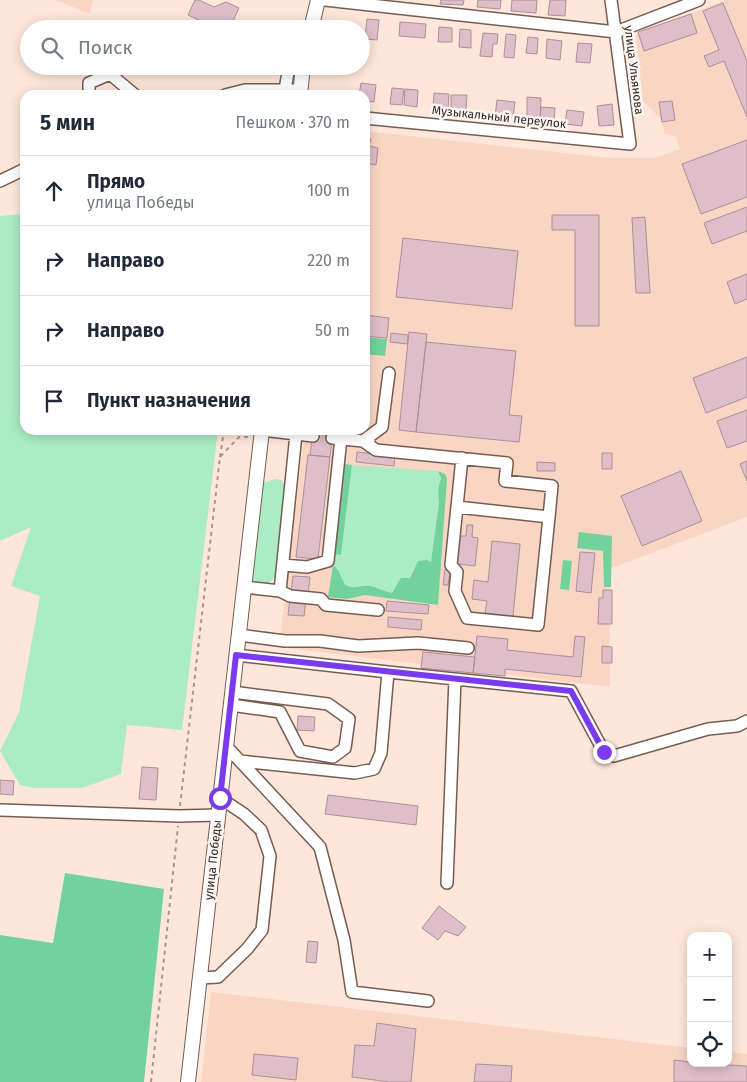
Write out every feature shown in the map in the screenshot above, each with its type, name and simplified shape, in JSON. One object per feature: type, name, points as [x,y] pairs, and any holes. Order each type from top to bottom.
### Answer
[{"type":"main road","points":[[313,20],[318,0]]},
{"type":"main road","points":[[300,90],[302,75]]},
{"type":"main road","name":"улица Победы","points":[[188,1082],[262,435]]},
{"type":"street","points":[[325,0],[616,32],[698,0]]},
{"type":"street","name":"улица Ульянова","points":[[610,0],[616,32],[630,144]]},
{"type":"street","points":[[89,90],[89,82],[107,75]]},
{"type":"street","points":[[111,75],[129,90]]},
{"type":"street","points":[[246,90],[285,90],[288,75]]},
{"type":"street","name":"Музыкальный переулок","points":[[370,118],[630,144]]},
{"type":"street","points":[[0,181],[20,171]]},
{"type":"street","points":[[363,441],[382,427],[389,373]]},
{"type":"street","points":[[280,591],[296,435]]},
{"type":"street","points":[[304,435],[312,436]]},
{"type":"street","points":[[283,565],[307,568],[328,561],[337,438],[422,447],[434,455],[462,458],[507,463],[505,482],[552,486],[538,625],[467,618],[455,591],[457,572],[451,565],[462,458]]},
{"type":"street","points":[[457,507],[549,517]]},
{"type":"street","points":[[244,587],[280,591],[290,596],[321,599],[326,605],[378,610]]},
{"type":"street","points":[[239,635],[285,641],[358,646],[418,643],[468,648]]},
{"type":"street","points":[[236,655],[571,691],[604,752],[614,756],[708,729],[737,726],[747,722]]},
{"type":"street","points":[[240,761],[355,773],[374,769],[381,753],[388,672]]},
{"type":"street","points":[[447,883],[455,679]]},
{"type":"street","points":[[232,698],[328,704],[348,720],[345,748],[333,757],[300,751],[280,712],[232,698]]},
{"type":"street","points":[[226,746],[320,847],[344,940],[352,992],[428,1001]]},
{"type":"street","points":[[200,978],[218,978],[247,949],[262,930],[270,856],[262,830],[244,814],[220,798]]},
{"type":"street","points":[[0,810],[179,816],[218,815]]},
{"type":"path","points":[[151,1082],[179,816],[223,435]]},
{"type":"path","points":[[220,457],[239,437],[250,435]]},
{"type":"shaded area","points":[[56,0],[93,0],[90,14]]},
{"type":"shaded area","points":[[725,0],[747,0],[747,517],[609,569],[610,687],[279,647],[304,435],[370,435],[370,132],[610,158],[655,158],[680,149],[676,137],[665,134],[660,118],[643,101],[636,35]]},
{"type":"shaded area","points":[[211,992],[687,1048],[687,1067],[732,1067],[732,1052],[747,1054],[747,1082],[201,1082]]},
{"type":"green space","points":[[20,214],[20,435],[217,435],[182,730],[127,725],[121,774],[82,788],[34,788],[20,785],[0,751],[19,712],[40,596],[11,586],[31,527],[0,541],[0,216]]},
{"type":"green space","points":[[370,337],[387,339],[385,356],[370,354]]},
{"type":"green space","points":[[345,464],[352,465],[341,555],[334,554]]},
{"type":"green space","points":[[352,465],[438,471],[441,478],[438,490],[439,503],[431,563],[412,570],[410,579],[401,578],[392,593],[365,585],[358,588],[344,585],[338,570],[333,565],[334,554],[341,555]]},
{"type":"green space","points":[[438,471],[445,474],[447,479],[438,605],[365,595],[347,599],[328,597],[333,565],[338,570],[345,585],[375,587],[392,593],[401,578],[410,578],[418,561],[427,560],[431,562],[439,503],[438,490],[441,478]]},
{"type":"green space","points":[[275,479],[281,480],[287,487],[279,573],[269,583],[250,581],[260,484]]},
{"type":"green space","points":[[579,532],[612,536],[611,587],[604,587],[603,551],[577,548]]},
{"type":"green space","points":[[563,560],[572,561],[569,590],[560,589]]},
{"type":"green space","points":[[65,873],[164,889],[144,1082],[0,1082],[0,935],[53,943]]},
{"type":"building","points":[[195,0],[214,7],[226,2],[239,8],[233,20],[199,20],[188,15]]},
{"type":"building","points":[[441,0],[464,0],[463,5],[440,4]]},
{"type":"building","points":[[478,0],[501,0],[500,9],[477,7]]},
{"type":"building","points":[[512,0],[537,0],[536,13],[511,11]]},
{"type":"building","points":[[550,0],[566,0],[565,16],[548,15]]},
{"type":"building","points":[[723,3],[747,61],[747,117],[724,61],[709,67],[704,56],[719,50],[703,11]]},
{"type":"building","points":[[691,14],[697,33],[644,51],[638,32]]},
{"type":"building","points":[[367,19],[379,20],[377,40],[370,39],[370,20]]},
{"type":"building","points":[[400,22],[426,24],[425,38],[399,36]]},
{"type":"building","points":[[439,27],[452,28],[452,42],[438,42]]},
{"type":"building","points":[[460,29],[471,30],[471,48],[459,47]]},
{"type":"building","points":[[483,33],[498,34],[497,44],[493,44],[492,57],[480,56]]},
{"type":"building","points":[[506,34],[516,35],[514,58],[504,57]]},
{"type":"building","points":[[528,37],[538,38],[537,54],[526,53]]},
{"type":"building","points":[[547,39],[562,41],[560,60],[546,58]]},
{"type":"building","points":[[578,43],[592,44],[590,63],[576,62]]},
{"type":"building","points":[[361,83],[376,85],[374,102],[370,102],[370,90],[360,90]]},
{"type":"building","points":[[392,88],[404,89],[402,105],[390,104]]},
{"type":"building","points":[[405,89],[418,90],[417,107],[404,105]]},
{"type":"building","points":[[434,93],[449,94],[448,109],[433,107]]},
{"type":"building","points":[[451,95],[467,95],[466,110],[451,109]]},
{"type":"building","points":[[527,97],[541,98],[540,120],[527,120]]},
{"type":"building","points":[[497,100],[515,102],[513,118],[495,116]]},
{"type":"building","points":[[672,101],[675,120],[662,122],[659,102]]},
{"type":"building","points":[[612,104],[614,125],[599,126],[597,106]]},
{"type":"building","points":[[541,107],[555,108],[554,122],[540,121]]},
{"type":"building","points":[[567,110],[584,112],[582,126],[565,124]]},
{"type":"building","points":[[747,140],[747,197],[701,214],[682,164]]},
{"type":"building","points":[[370,146],[378,148],[376,165],[370,164]]},
{"type":"building","points":[[747,207],[747,231],[712,244],[704,223]]},
{"type":"building","points":[[552,215],[599,215],[599,326],[575,326],[575,230],[552,230]]},
{"type":"building","points":[[645,217],[650,293],[636,293],[632,218]]},
{"type":"building","points":[[403,238],[518,251],[512,309],[396,297]]},
{"type":"building","points":[[747,274],[747,299],[735,304],[727,282]]},
{"type":"building","points":[[370,316],[389,318],[387,338],[370,336]]},
{"type":"building","points":[[409,332],[427,334],[416,432],[399,430]]},
{"type":"building","points":[[391,333],[408,335],[407,344],[390,342]]},
{"type":"building","points":[[426,342],[516,351],[509,415],[522,416],[519,442],[416,432]]},
{"type":"building","points":[[747,357],[747,397],[706,413],[693,378]]},
{"type":"building","points":[[747,410],[747,441],[727,448],[717,421]]},
{"type":"building","points":[[312,435],[332,435],[330,457],[310,455]]},
{"type":"building","points":[[357,452],[395,456],[394,466],[356,462]]},
{"type":"building","points":[[602,453],[612,453],[612,469],[602,469]]},
{"type":"building","points":[[308,455],[330,457],[318,559],[296,557]]},
{"type":"building","points":[[747,461],[747,481],[740,464]]},
{"type":"building","points":[[537,462],[555,463],[555,471],[537,471]]},
{"type":"building","points":[[681,471],[702,521],[642,546],[621,496]]},
{"type":"building","points":[[467,525],[473,525],[472,537],[478,538],[475,566],[457,564],[460,536],[466,536]]},
{"type":"building","points":[[492,541],[520,544],[513,616],[485,613],[487,601],[472,599],[474,580],[488,582]]},
{"type":"building","points":[[580,552],[595,553],[591,593],[576,591]]},
{"type":"building","points":[[445,569],[450,570],[448,585],[443,585]]},
{"type":"building","points":[[293,576],[310,577],[308,594],[291,593]]},
{"type":"building","points":[[603,590],[612,590],[612,624],[598,624],[599,598],[603,598]]},
{"type":"building","points":[[290,598],[306,600],[304,616],[288,615]]},
{"type":"building","points":[[387,601],[429,605],[428,614],[386,611]]},
{"type":"building","points":[[388,617],[422,620],[421,630],[388,627]]},
{"type":"building","points":[[477,636],[508,639],[507,650],[573,657],[575,636],[585,637],[581,677],[505,669],[505,676],[473,673]]},
{"type":"building","points":[[602,646],[612,647],[612,663],[602,663]]},
{"type":"building","points":[[423,652],[475,657],[473,673],[421,668]]},
{"type":"building","points":[[298,716],[315,717],[314,731],[297,730]]},
{"type":"building","points":[[142,767],[158,768],[156,800],[139,799]]},
{"type":"building","points":[[0,780],[14,781],[13,795],[0,794]]},
{"type":"building","points":[[328,795],[418,806],[416,825],[325,814]]},
{"type":"building","points":[[439,906],[466,927],[458,936],[445,931],[438,940],[422,928]]},
{"type":"building","points":[[308,941],[318,942],[316,963],[306,962]]},
{"type":"building","points":[[377,1023],[416,1029],[411,1082],[390,1082],[352,1077],[355,1045],[374,1046]]},
{"type":"building","points":[[254,1054],[298,1058],[296,1080],[252,1075]]},
{"type":"building","points":[[674,1060],[687,1062],[687,1067],[747,1066],[747,1082],[674,1082]]},
{"type":"building","points":[[476,1064],[512,1066],[511,1082],[474,1082]]},
{"type":"tunnel","points":[[313,436],[332,438]]},
{"type":"route","points":[[220,798],[236,655],[571,691],[604,752]]}]
